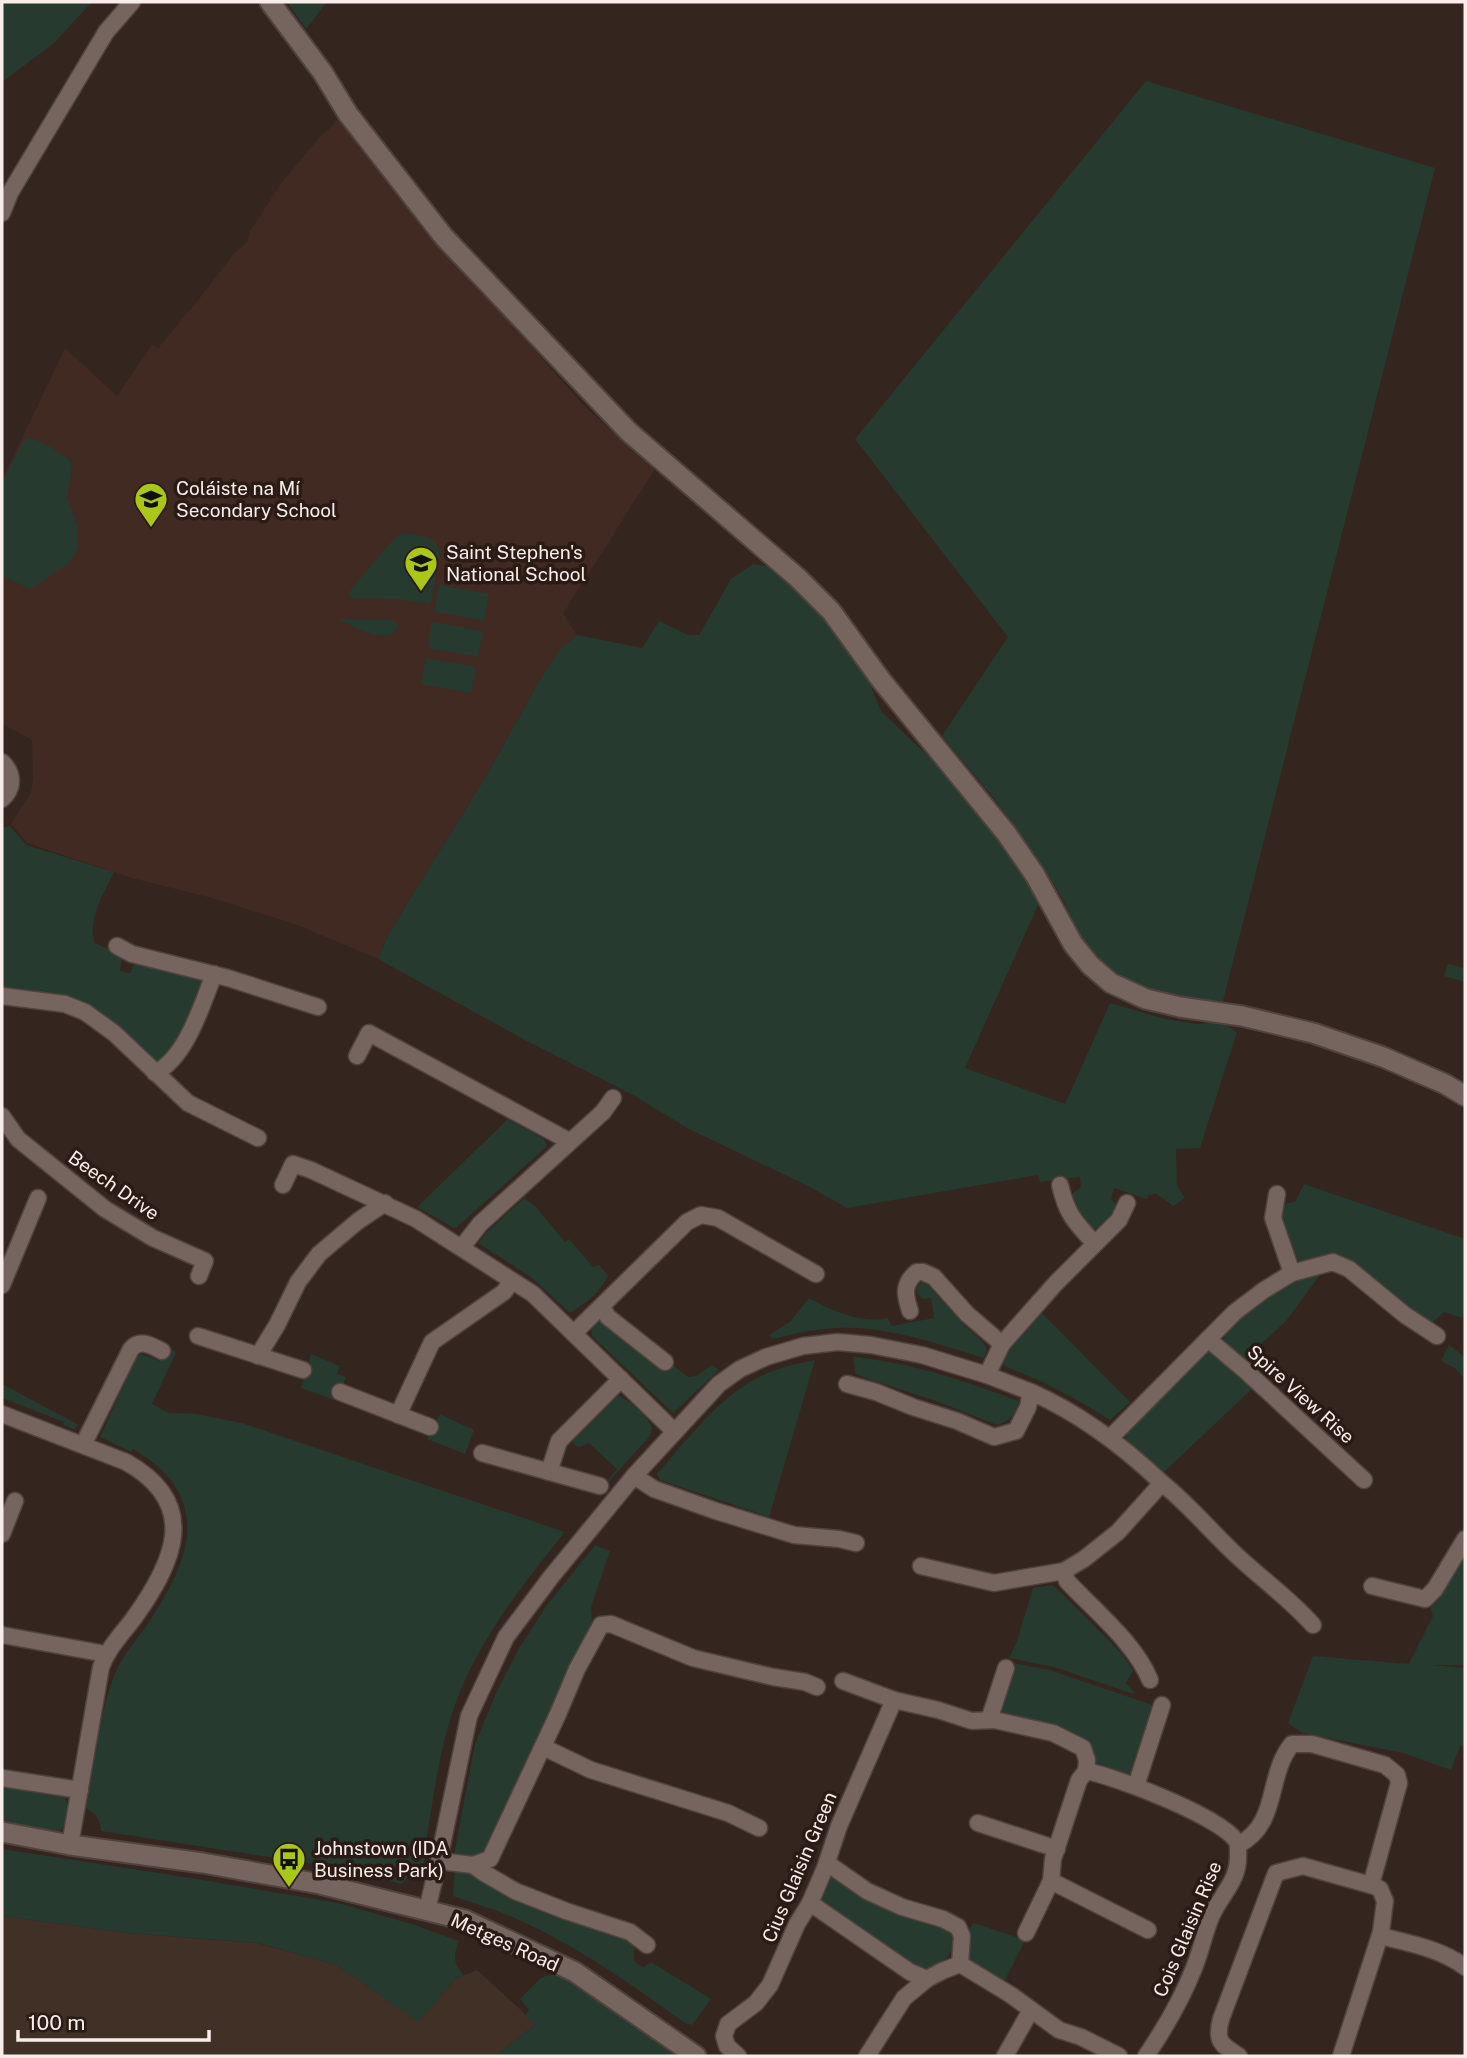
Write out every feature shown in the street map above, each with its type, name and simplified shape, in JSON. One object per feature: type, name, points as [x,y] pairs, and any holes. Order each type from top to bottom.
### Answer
[{"type":"street","points":[[2,213],[10,193],[106,33],[132,2]]},
{"type":"street","points":[[270,2],[323,73],[348,114],[444,237],[629,432],[798,578],[831,611],[881,680],[1006,833],[1045,893],[1073,944],[1090,965],[1111,983],[1146,999],[1241,1016],[1313,1033],[1384,1057],[1445,1084],[1465,1096]]},
{"type":"street","points":[[2,762],[8,768],[11,783],[2,799]]},
{"type":"street","points":[[126,956],[214,974],[318,1007]]},
{"type":"street","points":[[155,1073],[171,1062],[180,1049],[214,974]]},
{"type":"street","points":[[2,996],[65,1004],[85,1012],[122,1040],[188,1103],[258,1138]]},
{"type":"street","points":[[357,1056],[369,1033],[569,1141]]},
{"type":"street","points":[[461,1247],[480,1224],[603,1112],[613,1098]]},
{"type":"street","name":"Beech Drive","points":[[2,1116],[18,1139],[105,1209],[153,1238],[205,1261],[199,1276]]},
{"type":"street","points":[[283,1185],[293,1164],[385,1203],[461,1247],[533,1294],[674,1432]]},
{"type":"street","points":[[1060,1185],[1072,1219],[1095,1244]]},
{"type":"street","points":[[1277,1194],[1273,1218],[1292,1273]]},
{"type":"street","points":[[2,1285],[38,1198]]},
{"type":"street","points":[[258,1356],[298,1282],[319,1254],[358,1221],[385,1203]]},
{"type":"street","points":[[987,1375],[1002,1344],[1031,1310],[1119,1220],[1127,1203]]},
{"type":"street","points":[[574,1333],[687,1222],[701,1215],[718,1218],[816,1274]]},
{"type":"street","points":[[1110,1437],[1235,1312],[1292,1273],[1333,1262],[1349,1269],[1405,1315],[1437,1336]]},
{"type":"street","points":[[910,1311],[905,1292],[908,1281],[917,1272],[929,1273],[967,1314],[1002,1344]]},
{"type":"street","points":[[398,1415],[432,1342],[504,1292],[512,1281]]},
{"type":"street","points":[[602,1307],[608,1317],[666,1362]]},
{"type":"street","points":[[198,1336],[303,1370]]},
{"type":"street","name":"Spire View Rise","points":[[1208,1339],[1364,1480]]},
{"type":"street","points":[[426,1910],[469,1716],[506,1637],[551,1577],[634,1476],[711,1392],[729,1376],[766,1357],[803,1346],[838,1342],[871,1345],[922,1355],[987,1375],[1052,1401],[1093,1425],[1133,1455],[1185,1501],[1233,1552],[1295,1605],[1313,1625]]},
{"type":"street","points":[[83,1445],[134,1345],[145,1343],[162,1351]]},
{"type":"street","points":[[549,1472],[559,1441],[621,1378]]},
{"type":"street","points":[[847,1384],[957,1421],[994,1437],[1016,1431],[1028,1407],[1031,1392]]},
{"type":"street","points":[[340,1392],[430,1427]]},
{"type":"street","points":[[2,1414],[126,1462],[140,1470],[161,1489],[172,1513],[173,1541],[164,1571],[134,1618],[106,1654],[98,1682],[70,1845]]},
{"type":"street","points":[[482,1453],[600,1486]]},
{"type":"street","points":[[634,1476],[653,1489],[794,1535],[856,1543]]},
{"type":"street","points":[[921,1566],[994,1583],[1064,1572],[1118,1532],[1163,1483]]},
{"type":"street","points":[[2,1534],[15,1501]]},
{"type":"street","points":[[1372,1586],[1425,1600],[1435,1589],[1465,1539]]},
{"type":"street","points":[[1064,1572],[1067,1581],[1144,1665],[1150,1680]]},
{"type":"street","points":[[439,1861],[473,1865],[490,1860],[577,1669],[601,1625],[611,1624],[693,1658],[805,1682],[817,1687]]},
{"type":"street","points":[[2,1634],[106,1654]]},
{"type":"street","points":[[989,1720],[1006,1668]]},
{"type":"street","points":[[842,1681],[894,1700],[972,1721],[989,1720],[1023,1725],[1069,1740],[1083,1748],[1087,1760],[1086,1771],[1080,1780],[1054,1858],[1051,1881],[1026,1933]]},
{"type":"street","name":"Cius Glaisin Green","points":[[738,2056],[727,2046],[724,2036],[728,2024],[756,2003],[771,1985],[797,1924],[810,1903],[839,1826],[894,1700]]},
{"type":"street","points":[[1136,1786],[1162,1705]]},
{"type":"street","points":[[1238,1845],[1257,1832],[1266,1814],[1284,1753],[1292,1744],[1312,1744],[1385,1765],[1396,1775],[1398,1783],[1371,1885]]},
{"type":"street","points":[[543,1747],[591,1770],[728,1813],[759,1828]]},
{"type":"street","name":"Cois Glaisin Rise","points":[[1086,1771],[1136,1786],[1178,1805],[1228,1832],[1238,1845],[1236,1876],[1212,1914],[1181,1999],[1164,2031],[1146,2056]]},
{"type":"street","points":[[2,1778],[80,1790]]},
{"type":"street","points":[[978,1823],[1057,1849]]},
{"type":"street","name":"Metges Road","points":[[2,1832],[320,1884],[465,1920],[575,1972],[696,2056]]},
{"type":"street","points":[[827,1863],[867,1891],[958,1927],[962,1936],[960,1964]]},
{"type":"street","points":[[473,1865],[515,1891],[630,1932],[647,1945]]},
{"type":"street","points":[[1238,2056],[1224,2047],[1217,2032],[1276,1873],[1303,1867],[1371,1885],[1380,1889],[1385,1901],[1380,1936],[1341,2056]]},
{"type":"street","points":[[1051,1881],[1148,1930]]},
{"type":"street","points":[[810,1903],[888,1958],[927,1979]]},
{"type":"street","points":[[1380,1936],[1426,1948],[1455,1959],[1465,1967]]},
{"type":"street","points":[[867,2056],[905,1998],[927,1979],[960,1964]]},
{"type":"street","points":[[960,1964],[1011,1995],[1059,2030],[1119,2056]]},
{"type":"street","points":[[1005,2056],[1031,2010]]},
{"type":"shaded area","points":[[341,113],[447,251],[585,407],[655,469],[563,614],[577,635],[560,649],[539,681],[488,773],[389,933],[378,959],[297,925],[212,898],[132,878],[27,843],[11,824],[31,792],[32,740],[2,724],[2,480],[65,348],[117,396],[152,345],[158,348],[235,252],[247,242],[250,231],[282,182]]},
{"type":"shaded area","points":[[2,1916],[127,1933],[257,1943],[337,1965],[418,2021],[455,1979],[477,1970],[536,2024],[496,2056],[2,2056]]},
{"type":"green space","points":[[2,2],[92,2],[53,44],[2,82]]},
{"type":"green space","points":[[287,2],[327,2],[306,29]]},
{"type":"green space","points":[[1146,81],[1435,168],[1223,1001],[1185,998],[1149,989],[1101,961],[1080,936],[1058,892],[1013,824],[942,736],[1008,637],[855,439]]},
{"type":"green space","points":[[26,439],[44,443],[71,461],[67,497],[78,528],[78,549],[69,563],[30,589],[2,576],[2,482]]},
{"type":"green space","points":[[401,533],[429,538],[440,551],[431,604],[349,596],[351,589]]},
{"type":"green space","points":[[753,564],[773,567],[816,611],[865,672],[881,711],[931,759],[1012,855],[1039,903],[965,1068],[1065,1104],[1110,1003],[1165,1019],[1196,1024],[1220,1022],[1237,1032],[1200,1148],[1176,1149],[1177,1186],[1185,1198],[1173,1206],[1157,1194],[1148,1195],[1147,1199],[1114,1188],[1111,1198],[1119,1209],[1102,1227],[1092,1229],[1084,1222],[1071,1200],[1073,1193],[1081,1187],[1080,1177],[1040,1182],[1038,1175],[847,1208],[806,1185],[689,1129],[633,1095],[525,1040],[378,959],[389,933],[488,773],[560,649],[577,635],[642,648],[659,621],[688,635],[699,635],[731,579]]},
{"type":"green space","points":[[439,585],[489,594],[484,621],[434,611]]},
{"type":"green space","points":[[337,619],[391,620],[397,627],[394,633],[380,636]]},
{"type":"green space","points":[[432,622],[483,631],[478,657],[428,648]]},
{"type":"green space","points":[[426,658],[476,667],[471,693],[421,684]]},
{"type":"green space","points":[[10,826],[26,845],[114,872],[98,907],[93,934],[95,943],[122,959],[120,971],[130,973],[133,966],[140,963],[204,979],[183,1034],[162,1062],[152,1059],[130,1038],[2,988],[2,828]]},
{"type":"green space","points":[[1448,964],[1465,968],[1465,982],[1444,976]]},
{"type":"green space","points":[[508,1119],[544,1139],[547,1145],[545,1148],[457,1227],[454,1228],[417,1207]]},
{"type":"green space","points":[[1304,1184],[1465,1239],[1465,1312],[1462,1318],[1444,1312],[1432,1323],[1420,1320],[1334,1257],[1299,1262],[1280,1221],[1280,1212],[1287,1203],[1295,1202]]},
{"type":"green space","points":[[524,1198],[535,1206],[565,1242],[569,1239],[593,1267],[599,1265],[608,1275],[592,1297],[570,1313],[531,1277],[478,1243]]},
{"type":"green space","points":[[1323,1271],[1286,1321],[1244,1360],[1223,1341],[1237,1319],[1264,1297],[1296,1279]]},
{"type":"green space","points":[[922,1282],[984,1343],[987,1350],[984,1358],[874,1329],[828,1329],[773,1339],[769,1335],[790,1322],[809,1298],[837,1312],[858,1318],[888,1318],[891,1326],[934,1318],[931,1298],[923,1299],[916,1292]]},
{"type":"green space","points":[[1039,1310],[1130,1402],[1110,1420],[1058,1390],[1002,1365]]},
{"type":"green space","points":[[599,1320],[650,1357],[665,1372],[674,1366],[688,1377],[696,1376],[712,1365],[719,1370],[673,1413],[592,1336],[591,1329]]},
{"type":"green space","points":[[168,1345],[176,1353],[152,1404],[169,1413],[197,1414],[242,1423],[565,1532],[514,1597],[484,1644],[459,1694],[446,1735],[426,1842],[416,1846],[425,1856],[422,1872],[412,1872],[402,1884],[314,1864],[101,1831],[97,1817],[86,1808],[101,1724],[114,1676],[172,1582],[186,1542],[187,1522],[183,1502],[173,1483],[155,1464],[133,1449],[131,1452],[100,1437],[135,1360],[141,1354],[160,1361]]},
{"type":"green space","points":[[1449,1345],[1465,1357],[1465,1379],[1455,1368],[1441,1361]]},
{"type":"green space","points":[[1215,1351],[1255,1386],[1164,1472],[1127,1441],[1124,1433],[1204,1353]]},
{"type":"green space","points":[[311,1354],[340,1366],[337,1374],[346,1377],[337,1401],[301,1388]]},
{"type":"green space","points":[[853,1357],[916,1368],[1019,1401],[1011,1416],[997,1425],[936,1401],[865,1378],[855,1373]]},
{"type":"green space","points":[[815,1360],[769,1517],[660,1480],[657,1474],[700,1425],[735,1392],[772,1372]]},
{"type":"green space","points":[[2,1384],[79,1425],[74,1429],[63,1425],[64,1422],[2,1398]]},
{"type":"green space","points":[[617,1395],[641,1413],[652,1427],[652,1432],[594,1498],[617,1469],[589,1443],[576,1446],[572,1441],[573,1434]]},
{"type":"green space","points":[[440,1414],[474,1430],[465,1454],[427,1439]]},
{"type":"green space","points":[[595,1545],[610,1551],[591,1607],[592,1621],[528,1764],[486,1851],[472,1858],[454,1855],[475,1744],[497,1691],[518,1650],[547,1605]]},
{"type":"green space","points":[[1465,1553],[1465,1665],[1431,1665],[1465,1668],[1465,1747],[1460,1746],[1451,1770],[1403,1753],[1302,1733],[1288,1723],[1313,1656],[1409,1664],[1433,1616],[1429,1603],[1440,1596]]},
{"type":"green space","points":[[1053,1585],[1121,1653],[1133,1670],[1126,1683],[1133,1694],[1054,1667],[1009,1658],[1033,1588]]},
{"type":"green space","points":[[1012,1663],[1050,1670],[1158,1707],[1134,1770],[1127,1775],[1096,1766],[1092,1761],[999,1713]]},
{"type":"green space","points":[[2,1785],[65,1797],[68,1812],[64,1826],[57,1833],[2,1827]]},
{"type":"green space","points":[[2,1849],[338,1903],[412,1924],[459,1941],[455,1959],[464,1975],[455,1979],[418,2022],[337,1965],[258,1943],[127,1933],[2,1916]]},
{"type":"green space","points":[[455,1866],[632,1940],[634,1959],[639,1965],[644,1967],[651,1962],[711,1999],[692,2025],[685,2023],[563,1942],[511,1916],[453,1896]]},
{"type":"green space","points":[[830,1873],[943,1926],[955,1935],[948,1957],[931,1971],[916,1968],[819,1899]]},
{"type":"green space","points":[[974,1923],[1025,1940],[1004,1982],[966,1958],[967,1931]]},
{"type":"green space","points":[[551,1974],[560,1976],[679,2056],[496,2056],[535,2025],[525,2015],[529,2010],[520,1999],[541,1978]]},
{"type":"place","name":"Coláiste na Mí Secondary School","points":[[151,529]]},
{"type":"place","name":"Saint Stephen's National School","points":[[421,593]]},
{"type":"place","name":"Johnstown (IDA Business Park)","points":[[289,1889]]}]
